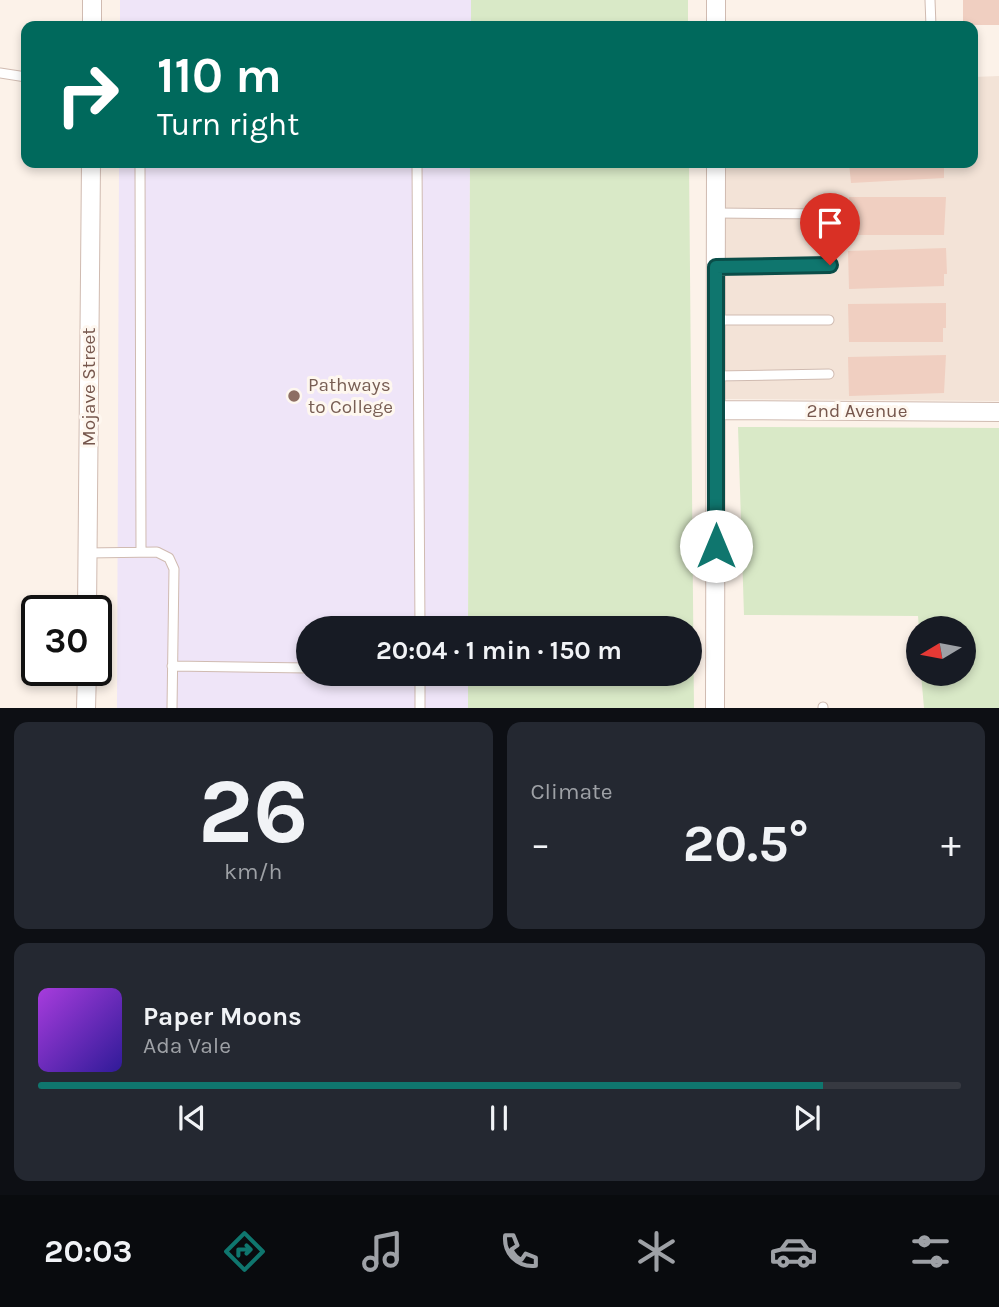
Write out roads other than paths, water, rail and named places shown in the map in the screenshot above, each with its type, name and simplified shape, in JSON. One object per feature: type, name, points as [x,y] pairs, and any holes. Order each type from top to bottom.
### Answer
[{"type":"street","points":[[92,0],[92,21]]},
{"type":"street","points":[[716,0],[716,21]]},
{"type":"street","name":"Mojave Street","points":[[87,595],[91,168]]},
{"type":"street","points":[[715,708],[716,168]]},
{"type":"street","name":"2nd Avenue","points":[[716,410],[999,412]]},
{"type":"street","points":[[86,708],[87,686]]},
{"type":"lane","points":[[930,0],[930,21]]},
{"type":"lane","points":[[0,73],[21,76]]},
{"type":"lane","points":[[140,168],[141,552]]},
{"type":"lane","points":[[417,168],[420,616]]},
{"type":"lane","points":[[716,213],[831,214]]},
{"type":"lane","points":[[716,267],[830,265]]},
{"type":"lane","points":[[716,320],[829,320]]},
{"type":"lane","points":[[716,376],[829,374]]},
{"type":"lane","points":[[88,553],[157,552],[169,558],[174,569],[172,708]]},
{"type":"lane","points":[[172,666],[296,668]]},
{"type":"lane","points":[[420,686],[420,708]]},
{"type":"place","name":"Pathways to College","points":[[294,396]]}]
